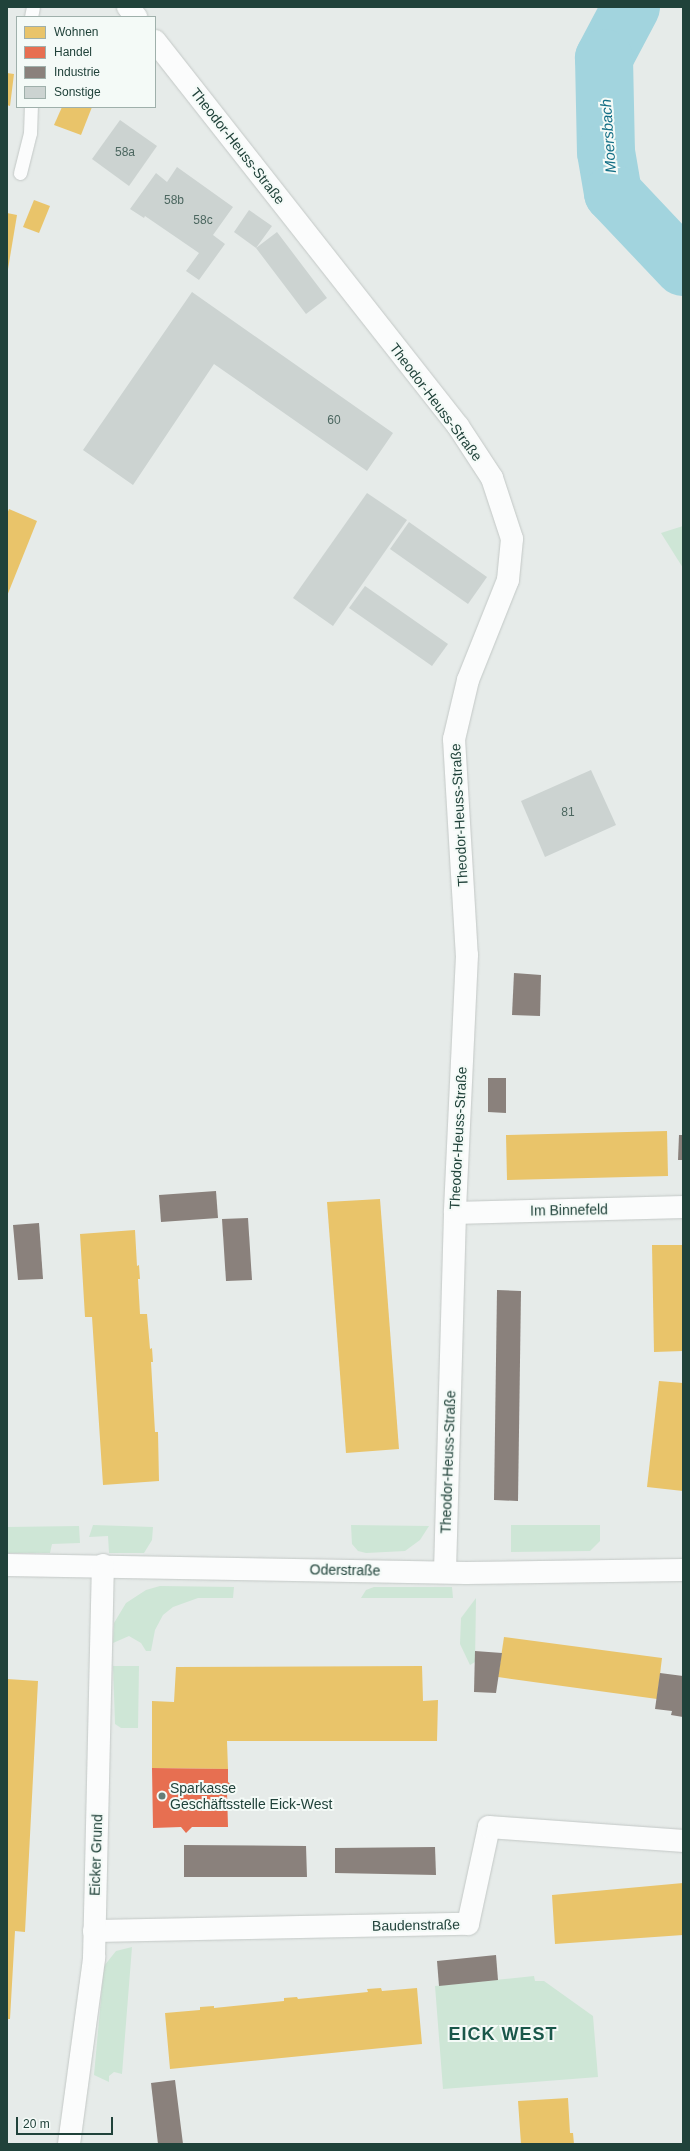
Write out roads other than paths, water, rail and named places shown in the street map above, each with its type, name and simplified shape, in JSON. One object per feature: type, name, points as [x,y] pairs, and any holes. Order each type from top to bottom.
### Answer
[{"type":"street","points":[[128,7],[135,16]]},
{"type":"street","name":"Theodor-Heuss-Straße","points":[[156,42],[458,426],[492,478],[512,539],[508,580],[468,680],[454,739],[467,955],[455,1212],[445,1572]]},
{"type":"street","name":"Im Binnefeld","points":[[455,1212],[683,1207]]},
{"type":"street","name":"Oderstraße","points":[[7,1565],[103,1565],[445,1572],[683,1570]]},
{"type":"street","name":"Eicker Grund","points":[[69,2144],[94,1958],[103,1565]]},
{"type":"street","name":"Baudenstraße","points":[[94,1931],[468,1924],[489,1827],[683,1842]]},
{"type":"lane","points":[[20,173],[30,133],[31,108]]},
{"type":"waterway","name":"Moersbach","points":[[631,7],[604,58],[606,152],[613,193],[683,267]]},
{"type":"place","name":"Sparkasse Geschäftsstelle Eick-West","points":[[162,1796]]},
{"type":"district","name":"EICK WEST","points":[[503,2034]]}]
